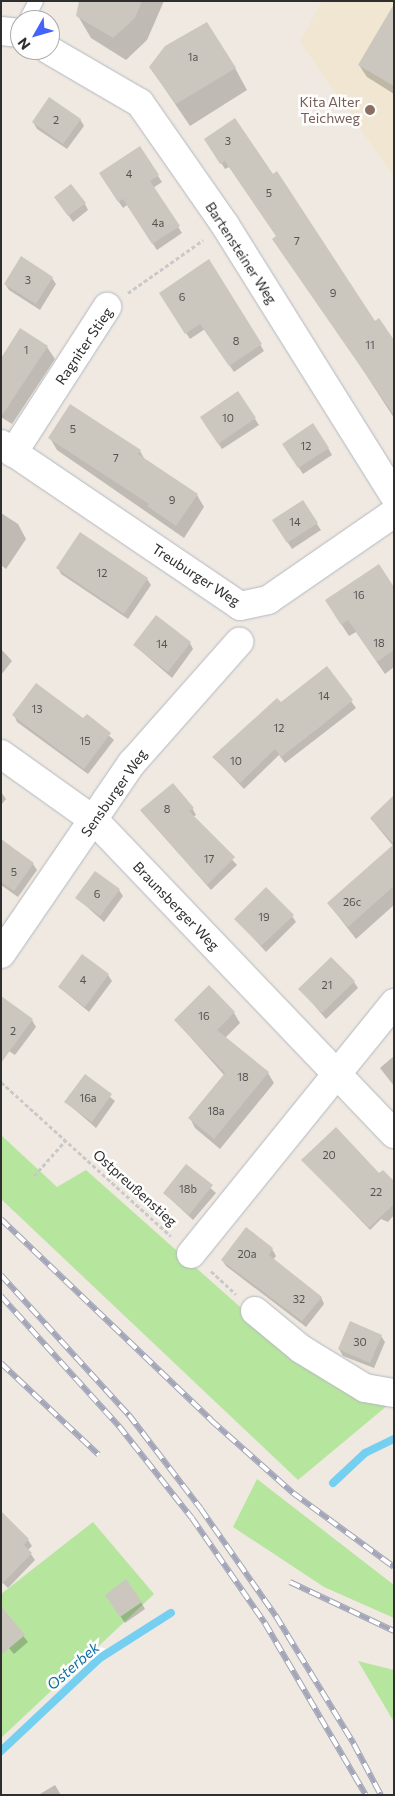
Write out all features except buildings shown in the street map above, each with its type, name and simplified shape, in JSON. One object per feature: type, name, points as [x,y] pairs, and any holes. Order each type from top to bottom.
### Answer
[{"type":"street","name":"Bartensteiner Weg","points":[[60,56],[140,103],[225,225],[394,495]]},
{"type":"street","name":"Ragniter Stieg","points":[[7,448],[107,308]]},
{"type":"street","name":"Treuburger Weg","points":[[7,448],[240,606],[268,600],[394,513]]},
{"type":"street","name":"Sensburger Weg","points":[[1,954],[95,821],[132,763],[239,642]]},
{"type":"street","name":"Braunsberger Weg","points":[[1,754],[95,821],[337,1072],[394,1134]]},
{"type":"street","points":[[191,1254],[394,1003]]},
{"type":"street","points":[[255,1311],[301,1349],[364,1388],[394,1393]]},
{"type":"path","name":"Ragniter Stieg","points":[[107,308],[225,225]]},
{"type":"path","name":"Ostpreußenstieg","points":[[1,1082],[255,1311]]},
{"type":"path","points":[[34,1176],[66,1140]]},
{"type":"shaded area","name":"Kita Alter Teichweg","points":[[322,1],[394,1],[394,177],[300,42]]},
{"type":"green space","points":[[1,1135],[57,1187],[86,1170],[302,1362],[388,1405],[298,1480],[1,1199]]},
{"type":"green space","points":[[257,1479],[394,1585],[394,1618],[324,1587],[233,1527]]},
{"type":"green space","points":[[93,1522],[154,1594],[1,1738],[1,1594]]},
{"type":"green space","points":[[358,1661],[394,1670],[394,1722]]},
{"type":"waterway","name":"Osterbek","points":[[333,1483],[365,1453],[394,1439]]},
{"type":"waterway","name":"Osterbek","points":[[1,1751],[100,1658],[171,1613]]},
{"type":"railway","points":[[1,1219],[211,1420],[293,1493],[394,1567]]},
{"type":"railway","points":[[1,1275],[129,1415],[201,1509],[276,1616],[354,1744],[381,1795]]},
{"type":"railway","points":[[1,1296],[119,1426],[192,1518],[265,1623],[366,1795]]},
{"type":"railway","points":[[1,1363],[99,1455]]},
{"type":"railway","points":[[290,1582],[394,1631]]},
{"type":"place","name":"Kita Alter Teichweg","points":[[370,110]]}]
